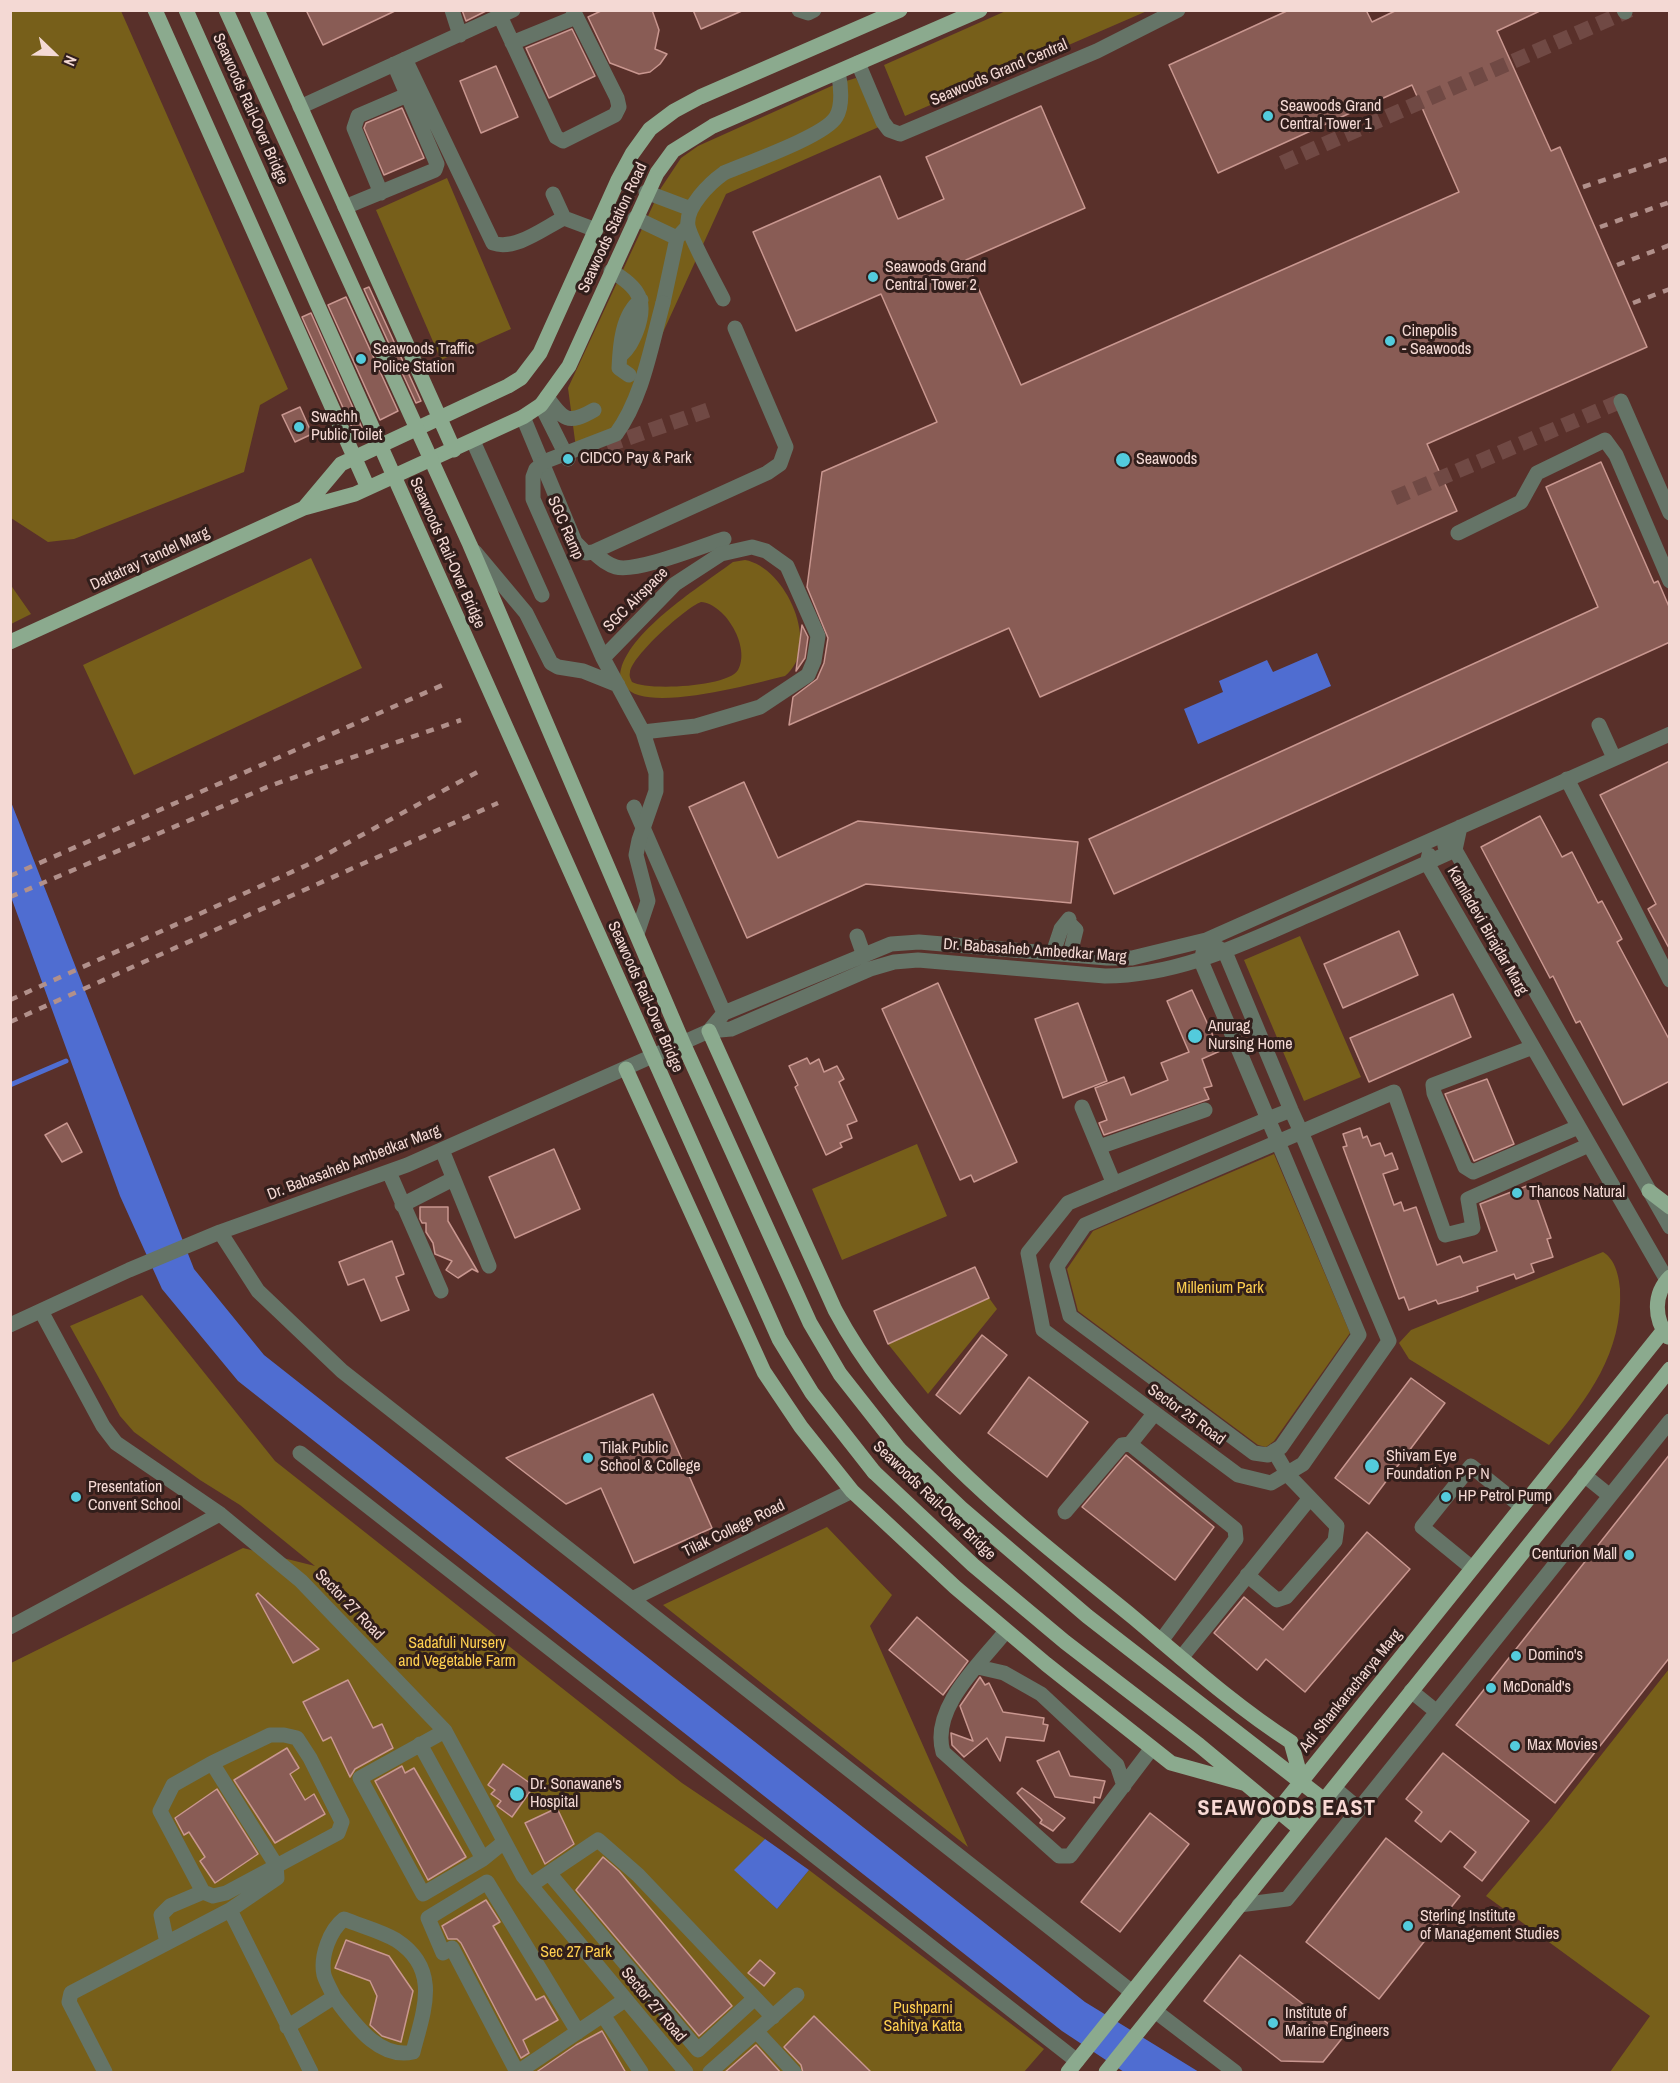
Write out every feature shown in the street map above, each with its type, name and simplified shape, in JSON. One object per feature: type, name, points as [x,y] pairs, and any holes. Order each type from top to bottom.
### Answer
[{"type":"main road","points":[[155,10],[368,488]]},
{"type":"main road","name":"Seawoods Rail-Over Bridge","points":[[186,10],[779,1339],[812,1393],[874,1472],[973,1565],[1065,1642],[1199,1745],[1300,1829]]},
{"type":"main road","name":"Seawoods Rail-Over Bridge","points":[[226,10],[470,545],[637,934],[810,1323],[840,1374],[899,1449],[961,1509],[1087,1616],[1302,1782],[1329,1794]]},
{"type":"main road","points":[[257,10],[454,450]]},
{"type":"main road","name":"Seawoods Station Road","points":[[304,508],[341,464],[440,419],[521,378],[534,363],[632,154],[650,129],[674,111],[700,97],[900,10]]},
{"type":"main road","name":"Seawoods Station Road","points":[[304,508],[368,488],[454,450],[523,417],[544,401],[569,366],[646,192],[673,151],[692,137],[838,72],[859,68],[980,10]]},
{"type":"main road","name":"Dattatray Tandel Marg","points":[[10,642],[304,508]]},
{"type":"main road","points":[[709,1031],[832,1305],[853,1343],[875,1374],[920,1430],[981,1488],[1181,1658],[1265,1725],[1291,1742],[1302,1782]]},
{"type":"main road","points":[[626,1069],[759,1362],[795,1418],[852,1491],[917,1554],[1006,1631],[1171,1763],[1242,1783]]},
{"type":"main road","points":[[1649,1191],[1670,1207]]},
{"type":"main road","points":[[1666,1335],[1658,1322],[1657,1300],[1668,1279]]},
{"type":"main road","name":"Adi Shankaracharya Marg","points":[[1076,2062],[1472,1568],[1666,1335]]},
{"type":"main road","points":[[1106,2073],[1670,1369]]},
{"type":"street","points":[[452,10],[460,35]]},
{"type":"street","points":[[799,10],[808,13],[814,10]]},
{"type":"street","name":"Seawoods Grand Central","points":[[859,68],[884,122],[890,130],[900,134],[1096,51],[1178,10]]},
{"type":"street","points":[[300,107],[507,13],[513,43],[556,137],[563,141],[572,138],[615,115],[619,107],[617,98],[574,14],[513,43]]},
{"type":"street","points":[[345,207],[435,170],[437,164],[407,95],[400,62]]},
{"type":"street","points":[[400,62],[493,243],[500,246],[513,244],[564,218]]},
{"type":"street","points":[[635,218],[676,238],[688,226],[691,209],[715,179],[818,132],[833,122],[839,108],[838,72]]},
{"type":"street","points":[[381,193],[354,128],[354,122],[357,116],[407,95]]},
{"type":"street","points":[[646,192],[691,209]]},
{"type":"street","points":[[553,194],[564,218],[596,230]]},
{"type":"street","points":[[688,226],[723,299]]},
{"type":"street","name":"SGC Ramp","points":[[618,685],[603,658],[533,500],[532,477],[536,469],[546,461],[616,434],[635,399],[663,303],[676,238]]},
{"type":"street","points":[[612,271],[632,286],[641,300],[644,311],[630,347],[621,355],[619,368],[629,375]]},
{"type":"street","points":[[523,417],[575,542],[585,553],[593,552],[767,473],[780,464],[786,447],[735,328]]},
{"type":"street","points":[[544,401],[567,419],[575,419],[594,410]]},
{"type":"street","points":[[544,401],[568,459]]},
{"type":"street","points":[[1621,401],[1670,513]]},
{"type":"street","points":[[1458,533],[1521,502],[1538,473],[1605,440],[1616,455],[1670,580]]},
{"type":"street","points":[[473,441],[542,595]]},
{"type":"street","points":[[593,552],[605,562],[618,568],[638,567],[724,539]]},
{"type":"street","points":[[470,545],[526,613],[551,663],[558,667],[583,671],[618,685],[643,732],[656,772],[656,790],[636,855],[648,901],[637,934]]},
{"type":"street","name":"SGC Airspace","points":[[603,658],[675,584],[721,554],[752,547],[773,555],[787,566],[818,636],[814,661],[808,675],[760,707],[696,726],[643,732]]},
{"type":"street","points":[[1599,725],[1614,758]]},
{"type":"street","name":"Dr. Babasaheb Ambedkar Marg","points":[[709,1031],[724,1013],[863,953],[891,944],[919,942],[1132,958],[1206,940],[1670,734]]},
{"type":"street","points":[[1567,779],[1670,980]]},
{"type":"street","points":[[634,807],[724,1013]]},
{"type":"street","points":[[1455,850],[1460,827]]},
{"type":"street","name":"Kamladevi Birajdar Marg","points":[[1668,1279],[1578,1127],[1427,862],[1431,840],[1455,850],[1670,1227]]},
{"type":"street","name":"Dr. Babasaheb Ambedkar Marg","points":[[10,1325],[129,1270],[216,1234],[389,1172],[709,1031],[730,1029],[870,969],[894,962],[918,960],[1115,976],[1143,975],[1201,961],[1226,951],[1455,850]]},
{"type":"street","points":[[1053,953],[1061,929],[1069,920],[1076,930],[1070,954]]},
{"type":"street","points":[[856,936],[863,953]]},
{"type":"street","points":[[1359,1335],[1201,961],[1206,940],[1226,951],[1389,1341]]},
{"type":"street","points":[[1533,1047],[1434,1085],[1434,1093],[1465,1167],[1473,1172],[1578,1127]]},
{"type":"street","name":"Sector 25 Road","points":[[1274,1452],[1268,1455],[1254,1453],[1070,1316],[1057,1266],[1085,1226],[1395,1092],[1445,1235],[1473,1228],[1468,1199],[1589,1145]]},
{"type":"street","points":[[1082,1107],[1114,1184]]},
{"type":"street","points":[[1099,1147],[1205,1110]]},
{"type":"street","name":"Sector 25 Road","points":[[1288,1475],[1271,1483],[1238,1475],[1043,1330],[1028,1253],[1068,1203],[1291,1110]]},
{"type":"street","points":[[442,1150],[489,1266]]},
{"type":"street","points":[[389,1172],[441,1291]]},
{"type":"street","points":[[402,1205],[453,1179]]},
{"type":"street","points":[[216,1234],[258,1291],[342,1371],[632,1599],[1128,1998]]},
{"type":"street","points":[[1038,1300],[1064,1293]]},
{"type":"street","name":"Sector 27 Road","points":[[41,1311],[104,1426],[116,1443],[220,1514],[302,1581],[445,1731],[504,1842],[531,1885],[686,2073]]},
{"type":"street","points":[[1359,1335],[1389,1341]]},
{"type":"street","points":[[1246,1575],[1277,1600],[1286,1597],[1335,1541],[1336,1526],[1288,1475],[1274,1452],[1281,1447],[1359,1335]]},
{"type":"street","points":[[1288,1475],[1304,1464],[1389,1341]]},
{"type":"street","points":[[1065,1512],[1122,1445],[1130,1444],[1154,1414]]},
{"type":"street","points":[[1239,1905],[1287,1899],[1670,1421]]},
{"type":"street","points":[[1130,1444],[1235,1529],[1236,1539],[1161,1641]]},
{"type":"street","points":[[300,1453],[1076,2062]]},
{"type":"street","points":[[1472,1568],[1422,1527],[1471,1466],[1522,1507]]},
{"type":"street","points":[[1584,1475],[1610,1496]]},
{"type":"street","name":"Tilak College Road","points":[[632,1599],[852,1491]]},
{"type":"street","points":[[1181,1658],[1310,1498]]},
{"type":"street","points":[[10,1627],[220,1514]]},
{"type":"street","points":[[1006,1631],[946,1707],[939,1738],[943,1752],[1059,1856],[1070,1856],[1152,1748]]},
{"type":"street","points":[[978,1666],[1004,1673],[1041,1694],[1117,1765],[1124,1786]]},
{"type":"street","points":[[1411,1691],[1437,1712]]},
{"type":"street","points":[[445,1731],[360,1778],[423,1894],[483,1859],[504,1842]]},
{"type":"street","points":[[270,1735],[297,1738],[310,1758],[342,1822],[338,1833],[226,1893],[213,1896],[203,1892],[160,1811],[173,1785],[212,1763],[270,1735]]},
{"type":"street","points":[[420,1744],[483,1859]]},
{"type":"street","points":[[105,2073],[69,2002],[70,1993],[230,1910],[277,1878],[276,1865],[212,1763]]},
{"type":"street","points":[[1329,1794],[1359,1809]]},
{"type":"street","points":[[531,1885],[598,1839],[638,1875],[772,2017]]},
{"type":"street","points":[[549,1873],[698,2050],[755,1998]]},
{"type":"street","points":[[578,2032],[487,1882],[428,1918],[443,1953],[452,1948],[518,2073],[625,2000]]},
{"type":"street","points":[[167,1943],[161,1915],[170,1906],[203,1892]]},
{"type":"street","points":[[230,1910],[312,2073]]},
{"type":"street","points":[[344,1919],[396,1940],[418,1961],[427,1981],[425,2004],[413,2052],[407,2053],[381,2046],[366,2036],[334,1997],[324,1974],[324,1957],[334,1927],[344,1919]]},
{"type":"street","points":[[710,2073],[797,1995]]},
{"type":"street","points":[[287,2027],[334,1997]]},
{"type":"street","points":[[603,2014],[641,2073]]},
{"type":"street","points":[[1151,2016],[1235,2073]]},
{"type":"street","points":[[757,2032],[794,2073]]},
{"type":"green space","points":[[1008,10],[1147,11],[905,116],[884,65]]},
{"type":"green space","points":[[10,11],[121,11],[288,389],[260,405],[244,472],[74,539],[48,542],[11,518]]},
{"type":"green space","points":[[856,78],[881,126],[726,194],[619,429],[576,448],[568,388],[661,188],[681,158],[698,146],[836,84]]},
{"type":"green space","points":[[447,178],[511,329],[441,360],[376,210]]},
{"type":"green space","points":[[311,558],[362,668],[134,775],[83,665]]},
{"type":"green space","points":[[745,560],[760,566],[774,577],[794,610],[799,628],[800,647],[796,663],[785,676],[701,695],[676,697],[654,698],[636,694],[625,686],[620,674],[621,669],[639,639],[686,596],[733,562]],"holes":[[[701,602],[719,610],[727,619],[739,639],[741,661],[738,670],[731,676],[719,680],[687,686],[653,686],[632,682],[630,672],[633,665],[660,633],[693,606]]]},
{"type":"green space","points":[[10,584],[31,614],[11,624],[10,624]]},
{"type":"green space","points":[[1300,936],[1361,1077],[1304,1101],[1244,960]]},
{"type":"green space","points":[[917,1144],[947,1216],[842,1260],[812,1189]]},
{"type":"green space","name":"Millenium Park","points":[[1274,1154],[1350,1333],[1274,1441],[1266,1447],[1258,1445],[1078,1311],[1067,1269],[1093,1231]]},
{"type":"green space","points":[[1603,1252],[1613,1263],[1620,1289],[1616,1333],[1609,1354],[1589,1392],[1549,1445],[1409,1359],[1399,1343],[1411,1330]]},
{"type":"green space","points":[[142,1295],[275,1461],[682,1783],[765,1839],[735,1870],[777,1909],[809,1870],[1044,2049],[1024,2072],[11,2072],[11,1663],[243,1548],[315,1566],[240,1505],[200,1480],[134,1432],[120,1416],[70,1326]]},
{"type":"green space","points":[[989,1298],[997,1309],[928,1394],[888,1344]]},
{"type":"green space","points":[[827,1527],[892,1595],[870,1626],[968,1847],[663,1605]]},
{"type":"green space","points":[[1669,1669],[1669,2072],[1610,2072],[1650,2016],[1486,1896],[1550,1820]]},
{"type":"water","points":[[1317,653],[1331,686],[1198,744],[1184,709],[1223,692],[1219,681],[1267,660],[1273,672]]},
{"type":"water","points":[[11,802],[194,1269],[264,1355],[1085,2002],[1199,2072],[1124,2072],[1062,2031],[238,1381],[162,1289],[120,1196],[11,897]]},
{"type":"water","points":[[765,1839],[809,1870],[777,1909],[734,1870]]},
{"type":"building","points":[[306,10],[397,10],[323,45]]},
{"type":"building","points":[[462,10],[488,10],[466,21]]},
{"type":"building","points":[[603,10],[652,10],[659,30],[655,49],[667,54],[660,64],[650,72],[639,74],[610,63],[588,17]]},
{"type":"building","points":[[693,10],[744,10],[701,29]]},
{"type":"building","points":[[1289,10],[1366,10],[1372,22],[1397,10],[1542,10],[1497,31],[1551,151],[1560,147],[1647,347],[1427,444],[1457,511],[1040,697],[1009,628],[789,725],[793,697],[817,679],[824,663],[828,638],[807,587],[822,472],[937,422],[881,294],[796,331],[753,232],[880,176],[898,219],[944,199],[926,157],[1041,106],[1085,208],[966,260],[1021,385],[1459,192],[1412,85],[1218,173],[1169,65]]},
{"type":"building","points":[[572,29],[595,76],[549,98],[526,48]]},
{"type":"building","points":[[496,66],[518,117],[481,133],[460,81]]},
{"type":"building","points":[[402,108],[424,158],[384,175],[364,128],[366,123]]},
{"type":"building","points":[[369,287],[421,401],[416,403],[364,289]]},
{"type":"building","points":[[346,297],[398,411],[380,420],[328,305]]},
{"type":"building","points":[[311,313],[362,428],[354,432],[302,317]]},
{"type":"building","name":"Swachh Public Toilet","points":[[300,407],[312,434],[295,442],[282,415]]},
{"type":"building","points":[[1601,462],[1654,583],[1658,581],[1670,609],[1670,642],[1114,894],[1089,839],[1598,607],[1546,487]]},
{"type":"building","points":[[802,625],[808,637],[805,658],[796,671]]},
{"type":"building","points":[[1670,761],[1670,950],[1648,909],[1656,904],[1600,795]]},
{"type":"building","points":[[744,782],[778,858],[858,821],[1078,842],[1071,903],[866,884],[747,938],[689,807]]},
{"type":"building","points":[[1540,816],[1562,857],[1572,852],[1598,903],[1602,901],[1622,939],[1617,942],[1670,1041],[1670,1081],[1623,1105],[1580,1021],[1576,1023],[1553,976],[1550,978],[1481,847]]},
{"type":"building","points":[[1399,931],[1418,975],[1343,1008],[1324,964]]},
{"type":"building","points":[[938,983],[1017,1162],[974,1182],[971,1175],[960,1180],[882,1009]]},
{"type":"building","points":[[1192,990],[1220,1051],[1202,1059],[1212,1086],[1204,1088],[1209,1099],[1104,1135],[1099,1123],[1107,1120],[1095,1088],[1124,1077],[1131,1095],[1168,1080],[1161,1063],[1189,1052],[1167,1001]]},
{"type":"building","points":[[1453,994],[1471,1037],[1369,1082],[1350,1038]]},
{"type":"building","points":[[1078,1003],[1107,1081],[1063,1098],[1035,1019]]},
{"type":"building","points":[[807,1058],[810,1064],[819,1059],[824,1072],[837,1066],[844,1079],[839,1082],[857,1121],[847,1125],[852,1138],[840,1143],[842,1147],[826,1155],[795,1087],[798,1085],[789,1066]]},
{"type":"building","points":[[1487,1079],[1514,1144],[1474,1161],[1445,1094]]},
{"type":"building","points":[[67,1123],[82,1152],[62,1162],[45,1135]]},
{"type":"building","points":[[1360,1128],[1363,1138],[1367,1136],[1371,1146],[1380,1143],[1385,1156],[1392,1153],[1398,1169],[1383,1174],[1394,1205],[1401,1202],[1404,1211],[1416,1207],[1437,1265],[1460,1256],[1463,1263],[1497,1251],[1480,1204],[1532,1184],[1551,1238],[1547,1239],[1553,1257],[1531,1264],[1534,1272],[1516,1279],[1514,1274],[1477,1287],[1478,1291],[1461,1297],[1438,1304],[1436,1300],[1409,1310],[1404,1297],[1399,1299],[1343,1147],[1347,1146],[1343,1134]]},
{"type":"building","points":[[554,1149],[580,1209],[515,1238],[489,1177]]},
{"type":"building","points":[[420,1207],[448,1207],[448,1221],[478,1272],[472,1269],[458,1278],[446,1270],[452,1261],[435,1254],[433,1243],[426,1232],[426,1223],[422,1223],[420,1219]]},
{"type":"building","points":[[392,1241],[404,1274],[396,1277],[409,1310],[381,1321],[364,1279],[348,1285],[339,1262]]},
{"type":"building","points":[[975,1267],[989,1298],[888,1344],[874,1311]]},
{"type":"building","points":[[982,1335],[1007,1355],[960,1414],[936,1395]]},
{"type":"building","points":[[1029,1377],[1088,1422],[1047,1477],[988,1433]]},
{"type":"building","points":[[1411,1378],[1445,1403],[1369,1504],[1335,1478]]},
{"type":"building","points":[[653,1394],[712,1528],[634,1563],[601,1488],[566,1504],[506,1458]]},
{"type":"building","name":"Centurion Mall","points":[[1670,1454],[1670,1657],[1555,1803],[1456,1725]]},
{"type":"building","points":[[1126,1455],[1214,1527],[1175,1580],[1082,1507]]},
{"type":"building","points":[[1367,1532],[1410,1569],[1305,1692],[1266,1659],[1257,1670],[1214,1633],[1244,1597],[1283,1630]]},
{"type":"building","points":[[258,1593],[319,1649],[293,1663],[256,1595]]},
{"type":"building","points":[[917,1617],[968,1661],[943,1695],[889,1650]]},
{"type":"building","points":[[980,1677],[985,1685],[989,1683],[1003,1712],[1044,1718],[1043,1724],[1048,1725],[1044,1741],[1006,1737],[1000,1761],[987,1738],[964,1757],[952,1745],[951,1733],[973,1741],[960,1706]]},
{"type":"building","points":[[348,1680],[373,1728],[382,1724],[393,1748],[355,1769],[350,1777],[331,1737],[323,1741],[303,1702]]},
{"type":"building","points":[[287,1748],[299,1768],[290,1774],[305,1800],[314,1794],[325,1814],[275,1843],[234,1780]]},
{"type":"building","points":[[1059,1751],[1070,1776],[1105,1781],[1100,1798],[1094,1797],[1094,1803],[1055,1797],[1037,1761]]},
{"type":"building","points":[[1443,1753],[1529,1821],[1482,1881],[1464,1867],[1476,1852],[1450,1831],[1441,1842],[1415,1821],[1422,1812],[1406,1799]]},
{"type":"building","points":[[503,1764],[534,1786],[512,1817],[497,1806],[501,1801],[491,1794],[495,1790],[488,1785]]},
{"type":"building","points":[[402,1766],[405,1773],[414,1768],[466,1857],[428,1880],[375,1781]]},
{"type":"building","points":[[1022,1788],[1065,1818],[1053,1831],[1040,1823],[1042,1820],[1017,1793]]},
{"type":"building","points":[[217,1789],[258,1854],[215,1883],[200,1861],[205,1857],[189,1832],[184,1835],[175,1818]]},
{"type":"building","points":[[557,1808],[574,1844],[545,1864],[525,1823]]},
{"type":"building","points":[[1150,1813],[1189,1844],[1120,1932],[1081,1902]]},
{"type":"building","points":[[1386,1838],[1460,1896],[1379,1999],[1306,1942]]},
{"type":"building","points":[[603,1857],[619,1871],[732,2006],[699,2036],[576,1890]]},
{"type":"building","points":[[486,1900],[500,1922],[493,1926],[536,2000],[544,1996],[558,2020],[523,2040],[529,2053],[521,2058],[461,1943],[457,1939],[448,1939],[442,1926]]},
{"type":"building","points":[[346,1940],[389,1956],[413,1991],[401,2042],[382,2036],[370,2025],[377,1996],[370,1981],[335,1968]]},
{"type":"building","points":[[1240,1955],[1344,2036],[1323,2062],[1281,2061],[1204,2001]]},
{"type":"building","points":[[760,1960],[775,1973],[764,1986],[748,1973]]},
{"type":"building","points":[[814,2016],[872,2073],[803,2073],[801,2065],[784,2047]]},
{"type":"building","points":[[602,2031],[626,2073],[535,2073],[576,2045]]},
{"type":"building","points":[[756,2045],[781,2073],[724,2073]]},
{"type":"waterway","points":[[10,1085],[66,1061]]},
{"type":"tunnel","points":[[1282,163],[1630,10]]},
{"type":"tunnel","points":[[1394,498],[1621,401]]},
{"type":"tunnel","points":[[585,453],[714,408]]},
{"type":"railway","points":[[1583,187],[1670,158]]},
{"type":"railway","points":[[1600,227],[1670,202]]},
{"type":"railway","points":[[1617,265],[1670,245]]},
{"type":"railway","points":[[1633,303],[1670,289]]},
{"type":"railway","points":[[10,876],[445,684]]},
{"type":"railway","points":[[10,897],[272,785],[461,720]]},
{"type":"railway","points":[[10,1000],[307,865],[483,769]]},
{"type":"railway","points":[[10,1022],[498,803]]},
{"type":"place","name":"Seawoods Grand Central Tower 1","points":[[1268,116]]},
{"type":"place","name":"Seawoods Grand Central Tower 2","points":[[873,277]]},
{"type":"place","name":"Cinepolis - Seawoods","points":[[1390,341]]},
{"type":"place","name":"Seawoods Traffic Police Station","points":[[361,359]]},
{"type":"place","name":"Swachh Public Toilet","points":[[299,427]]},
{"type":"place","name":"CIDCO Pay & Park","points":[[568,459]]},
{"type":"place","name":"Seawoods","points":[[1123,460]]},
{"type":"place","name":"Anurag Nursing Home","points":[[1195,1036]]},
{"type":"place","name":"Thancos Natural","points":[[1517,1193]]},
{"type":"place","name":"Tilak Public School & College","points":[[588,1458]]},
{"type":"place","name":"Shivam Eye Foundation P P N","points":[[1372,1466]]},
{"type":"place","name":"Presentation Convent School","points":[[76,1497]]},
{"type":"place","name":"HP Petrol Pump","points":[[1446,1497]]},
{"type":"place","name":"Centurion Mall","points":[[1629,1555]]},
{"type":"place","name":"Domino's","points":[[1516,1656]]},
{"type":"place","name":"McDonald's","points":[[1491,1688]]},
{"type":"place","name":"Max Movies","points":[[1515,1746]]},
{"type":"place","name":"Dr. Sonawane's Hospital","points":[[517,1794]]},
{"type":"place","name":"Sterling Institute of Management Studies","points":[[1408,1926]]},
{"type":"place","name":"Institute of Marine Engineers","points":[[1273,2023]]},
{"type":"district","name":"SEAWOODS EAST","points":[[1287,1809]]},
{"type":"park label","name":"Sadafuli Nursery and Vegetable Farm","points":[[457,1653]]},
{"type":"park label","name":"Sec 27 Park","points":[[576,1953]]},
{"type":"park label","name":"Pushparni Sahitya Katta","points":[[923,2018]]}]
